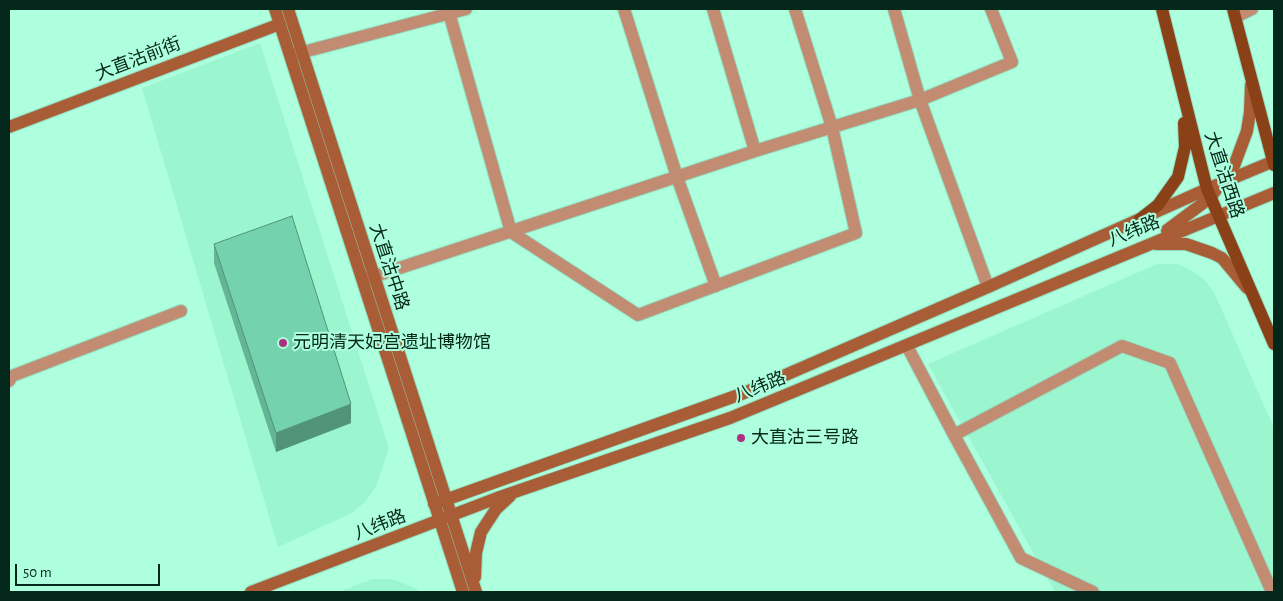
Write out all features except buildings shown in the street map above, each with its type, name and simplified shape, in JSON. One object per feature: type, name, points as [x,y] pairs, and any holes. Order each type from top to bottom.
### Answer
[{"type":"main road","name":"大直沽西路","points":[[1162,9],[1208,193],[1274,344]]},
{"type":"main road","points":[[1235,13],[1274,163]]},
{"type":"main road","points":[[1139,220],[1167,194],[1181,170],[1185,138],[1182,90]]},
{"type":"street","name":"大直沽中路","points":[[275,9],[280,24],[296,54]]},
{"type":"street","name":"大直沽中路","points":[[288,9],[296,54],[446,518],[463,592]]},
{"type":"street","points":[[296,54],[448,11],[466,9]]},
{"type":"street","points":[[624,9],[677,177],[716,286]]},
{"type":"street","points":[[713,9],[755,151]]},
{"type":"street","points":[[448,11],[511,232],[638,315],[856,232],[832,127],[795,9]]},
{"type":"street","points":[[894,9],[920,100],[988,287]]},
{"type":"street","points":[[368,278],[755,151],[920,100],[1012,62],[991,9]]},
{"type":"street","points":[[1235,13],[1252,9]]},
{"type":"street","name":"大直沽前街","points":[[9,126],[280,24]]},
{"type":"street","points":[[1224,182],[1242,149],[1247,131],[1252,94],[1250,74]]},
{"type":"street","name":"八纬路","points":[[439,501],[744,393],[1139,220],[1208,193],[1224,182],[1274,163]]},
{"type":"street","name":"八纬路","points":[[251,592],[516,492],[730,418],[1274,192]]},
{"type":"street","points":[[1146,244],[1208,193]]},
{"type":"street","points":[[1146,244],[1186,244],[1212,253],[1222,258],[1231,267],[1255,298]]},
{"type":"street","points":[[9,381],[12,376],[180,311]]},
{"type":"street","points":[[906,346],[1020,558],[1093,592]]},
{"type":"street","points":[[954,435],[1122,346],[1170,363],[1272,592]]},
{"type":"street","points":[[463,592],[458,564],[458,537],[471,509],[488,491],[510,476]]},
{"type":"street","points":[[477,592],[475,565],[481,532],[496,509],[516,492]]},
{"type":"street","name":"大直沽中路","points":[[446,518],[458,537],[477,592]]},
{"type":"shaded area","points":[[260,43],[389,448],[376,487],[365,502],[352,513],[278,547],[142,88]]},
{"type":"shaded area","points":[[1157,264],[1177,264],[1189,269],[1204,279],[1214,292],[1274,428],[1274,592],[1055,592],[928,364]]},
{"type":"shaded area","points":[[372,579],[392,579],[415,588],[420,592],[339,592]]},
{"type":"place","name":"元明清天妃宫遗址博物馆","points":[[283,343]]},
{"type":"place","name":"大直沽三号路","points":[[741,438]]}]
